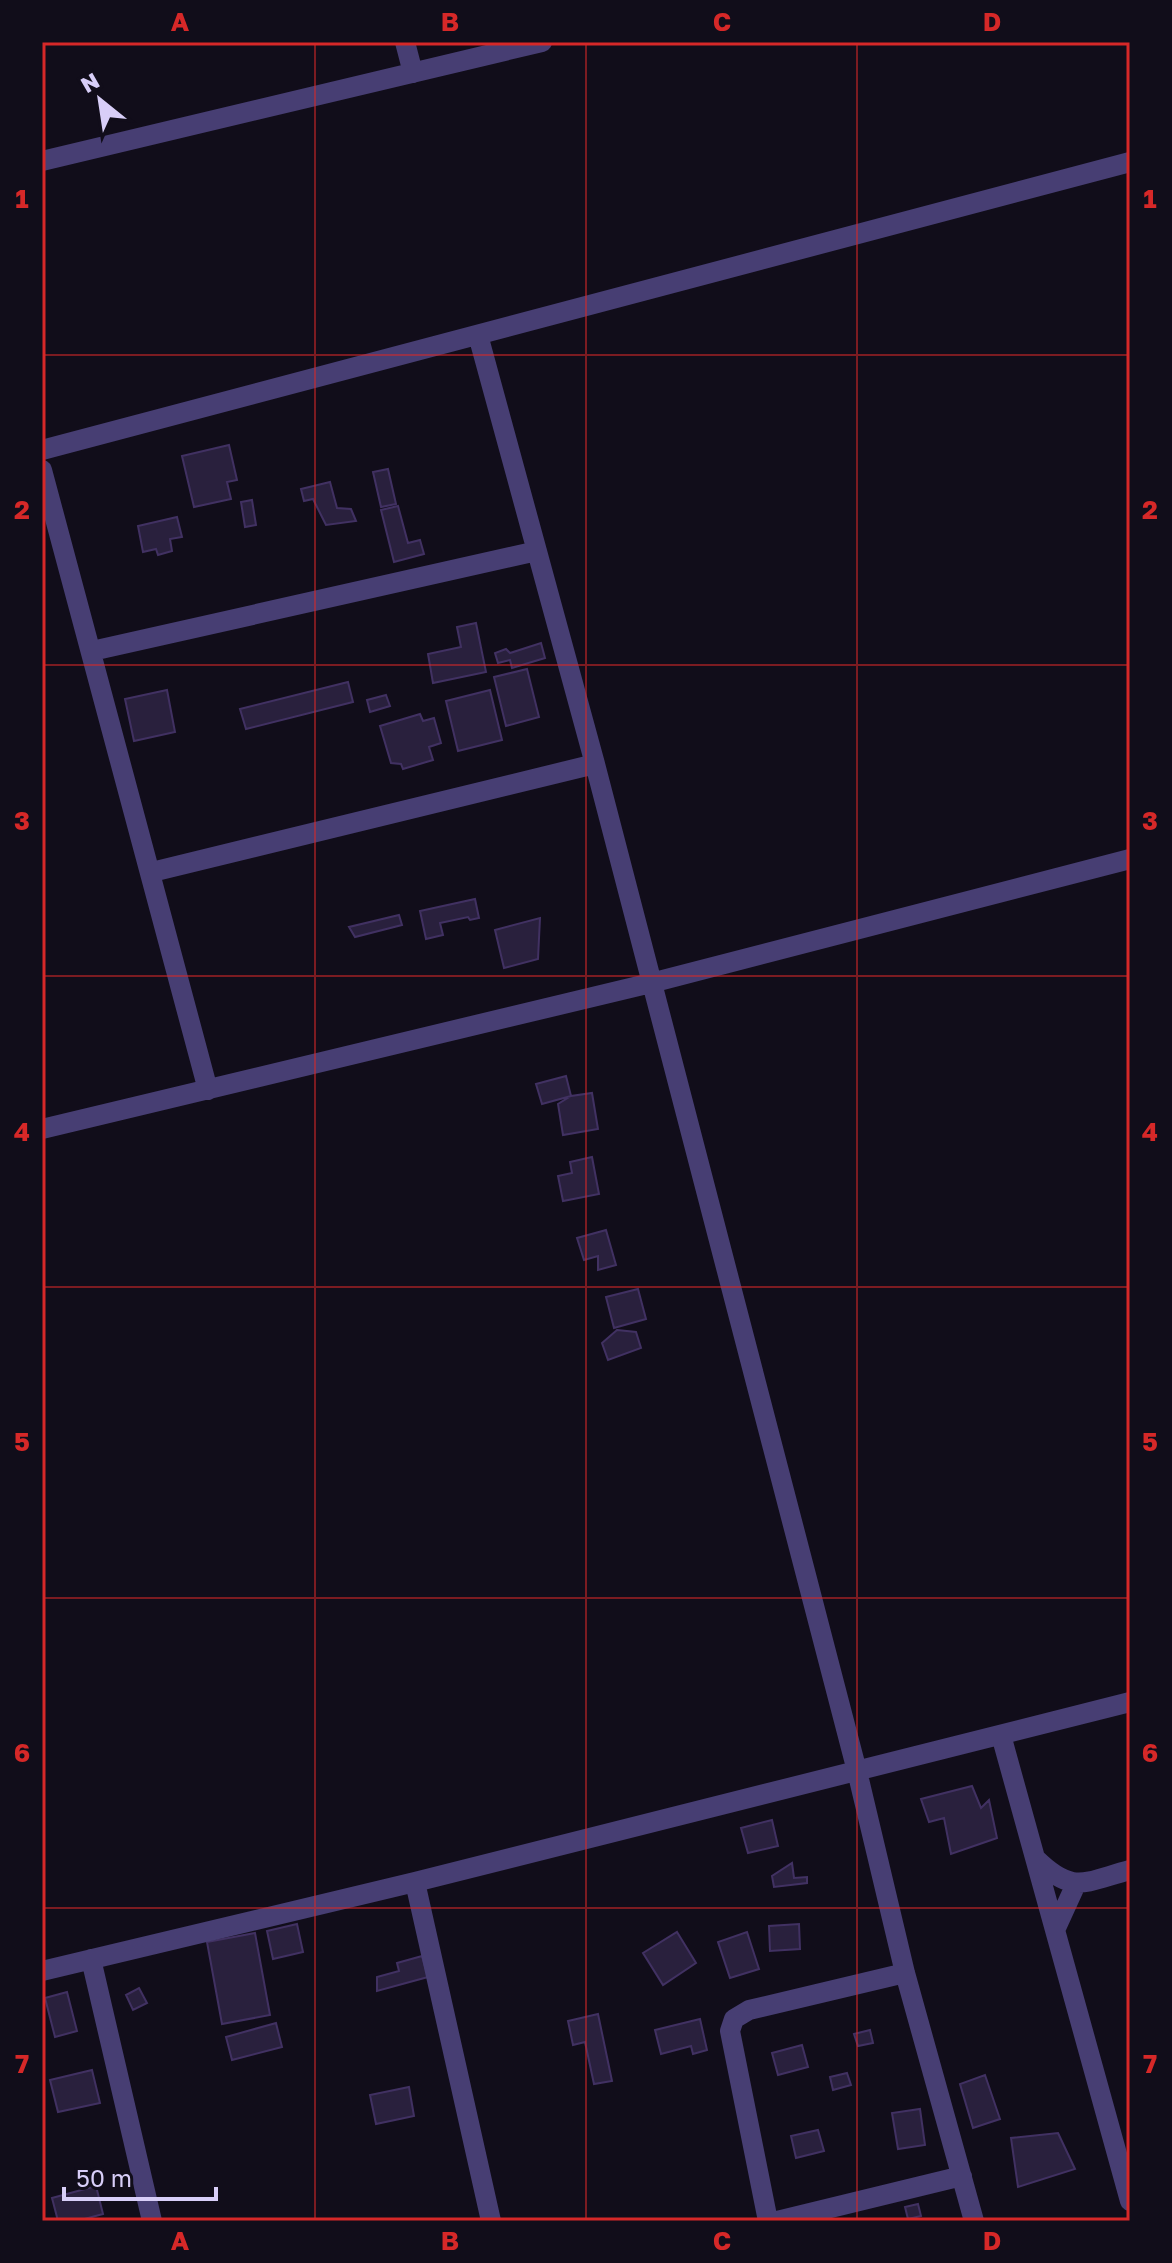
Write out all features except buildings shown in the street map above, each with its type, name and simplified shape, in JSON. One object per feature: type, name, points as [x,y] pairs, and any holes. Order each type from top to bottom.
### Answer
[{"type":"street","points":[[405,42],[413,73]]},
{"type":"street","points":[[42,161],[542,42]]},
{"type":"street","points":[[42,450],[1130,162]]},
{"type":"street","points":[[478,335],[595,764],[857,1771],[905,1973],[974,2221]]},
{"type":"street","points":[[42,470],[208,1090]]},
{"type":"street","points":[[92,651],[537,551]]},
{"type":"street","points":[[152,872],[595,764]]},
{"type":"street","points":[[42,1129],[651,983],[1130,859]]},
{"type":"street","points":[[42,1971],[415,1882],[1130,1702]]},
{"type":"street","points":[[1001,1735],[1130,2201]]},
{"type":"street","points":[[1035,1859],[1054,1876],[1076,1884],[1130,1870]]},
{"type":"street","points":[[415,1882],[491,2221]]},
{"type":"street","points":[[1055,1930],[1076,1884]]},
{"type":"street","points":[[91,1959],[152,2221]]},
{"type":"street","points":[[768,2221],[730,2031],[734,2019],[749,2010],[905,1973]]},
{"type":"street","points":[[777,2221],[962,2176]]}]
